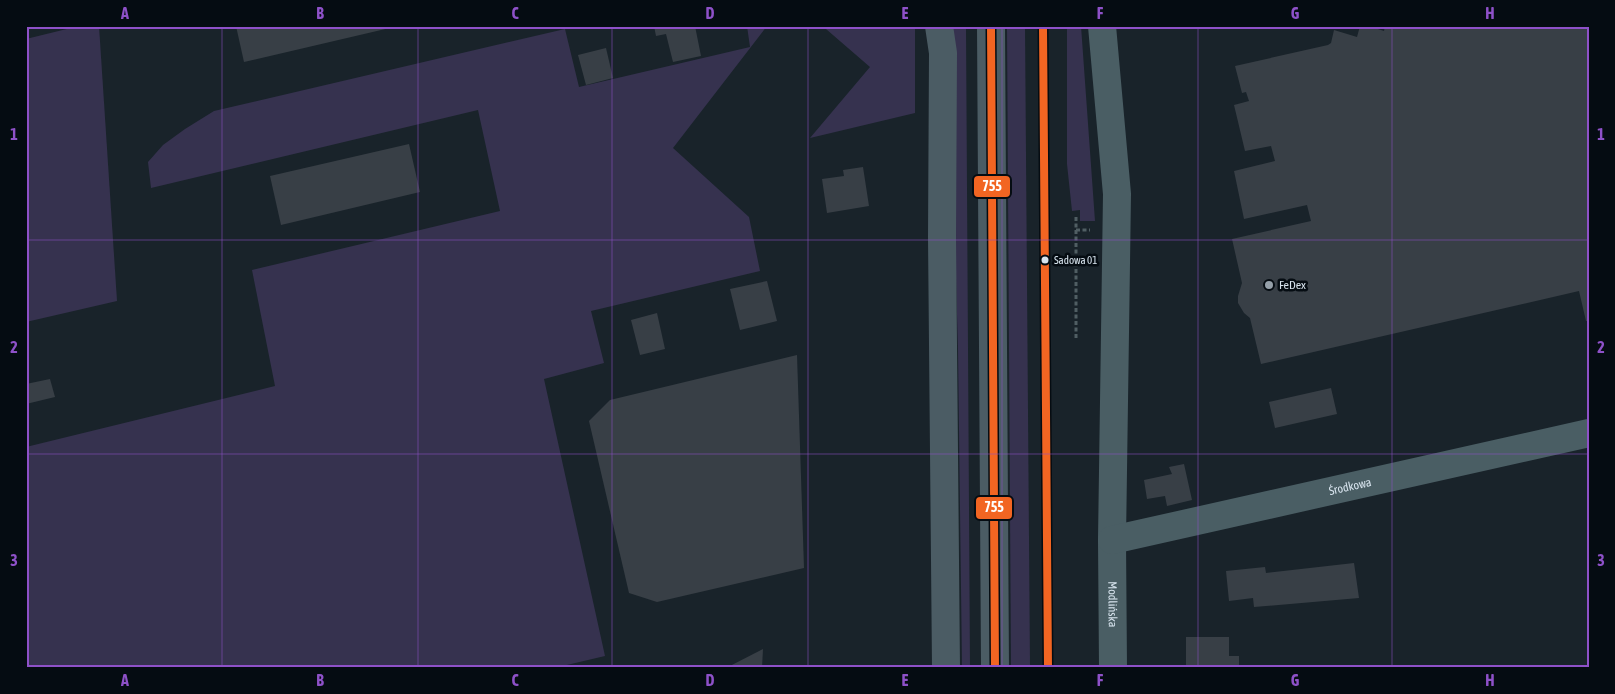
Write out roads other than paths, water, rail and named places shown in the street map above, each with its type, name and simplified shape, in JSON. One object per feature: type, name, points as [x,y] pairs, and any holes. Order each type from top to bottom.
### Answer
[{"type":"highway","points":[[939,26],[943,53],[942,237],[946,668]]},
{"type":"highway","points":[[990,26],[995,668]]},
{"type":"street","name":"Modlińska","points":[[1102,26],[1117,194],[1112,540],[1113,668]]},
{"type":"street","name":"Środkowa","points":[[1112,540],[1589,433]]},
{"type":"place","name":"Sadowa 01","points":[[1045,260]]},
{"type":"place","name":"FeDex","points":[[1269,285]]}]
